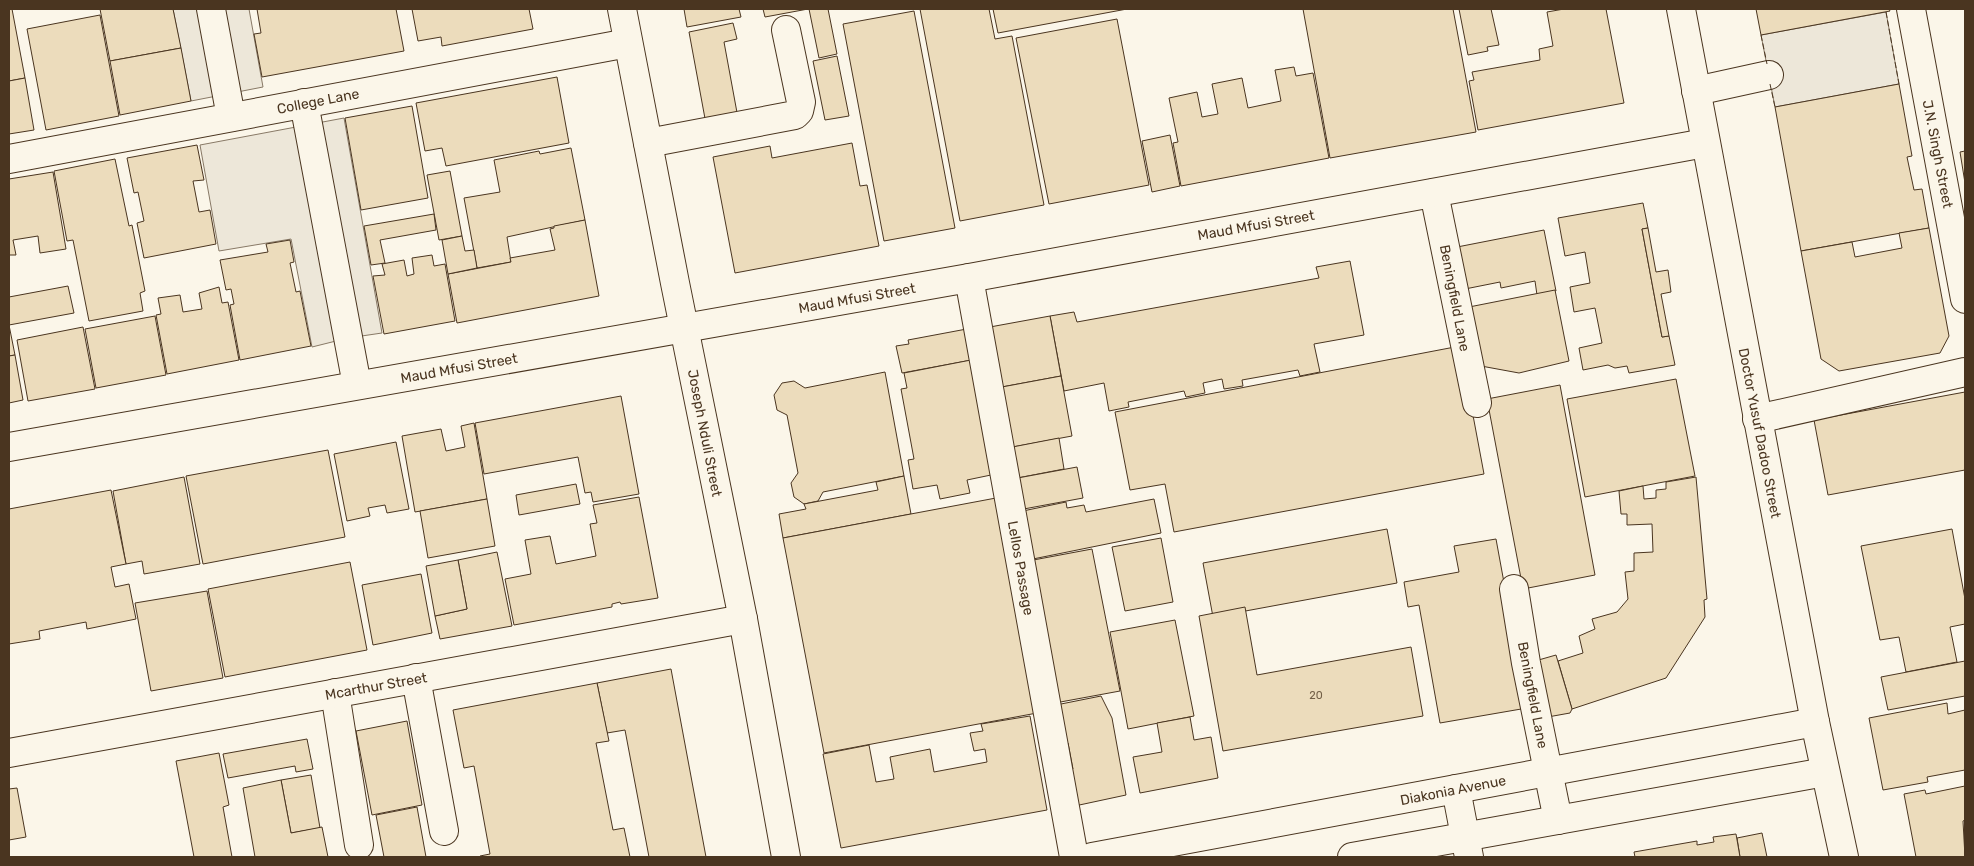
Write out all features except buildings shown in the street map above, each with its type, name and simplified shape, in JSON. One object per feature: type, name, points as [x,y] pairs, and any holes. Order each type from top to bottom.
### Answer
[{"type":"street","points":[[211,9],[231,117]]},
{"type":"street","name":"Joseph Nduli Street","points":[[622,9],[743,619],[786,857]]},
{"type":"street","name":"Doctor Yusuf Dadoo Street","points":[[1681,9],[1815,722],[1844,857]]},
{"type":"street","name":"J.N. Singh Street","points":[[1911,9],[1965,299]]},
{"type":"street","points":[[648,144],[795,115],[799,111],[801,102],[786,30]]},
{"type":"street","name":"College Lane","points":[[9,159],[628,43]]},
{"type":"street","points":[[1696,91],[1769,74]]},
{"type":"street","points":[[304,103],[357,386]]},
{"type":"street","name":"Maud Mfusi Street","points":[[9,447],[969,278],[1705,144]]},
{"type":"street","name":"Beningfield Lane","points":[[1434,193],[1477,403]]},
{"type":"street","name":"Lellos Passage","points":[[969,278],[1074,857]]},
{"type":"street","points":[[1757,419],[1965,372]]},
{"type":"street","name":"Beningfield Lane","points":[[1514,589],[1526,663],[1558,820]]},
{"type":"street","name":"Mcarthur Street","points":[[9,753],[743,619]]},
{"type":"street","points":[[416,678],[444,831]]},
{"type":"street","points":[[335,693],[360,845]]},
{"type":"street","name":"Diakonia Avenue","points":[[1092,857],[1130,854],[1456,789],[1815,722]]},
{"type":"street","points":[[1352,857],[1468,847],[1558,820],[1826,772]]},
{"type":"street","points":[[1456,789],[1468,847]]},
{"type":"shaded area","points":[[173,9],[249,9],[263,87],[191,101]]},
{"type":"shaded area","points":[[1886,12],[1899,84],[1775,107],[1761,35]]},
{"type":"shaded area","points":[[344,118],[382,333],[348,338],[312,347],[291,239],[219,251],[200,145]]},
{"type":"fence","points":[[1886,12],[1899,84]]},
{"type":"fence","points":[[1761,35],[1767,64]]},
{"type":"fence","points":[[1770,84],[1775,107]]}]
